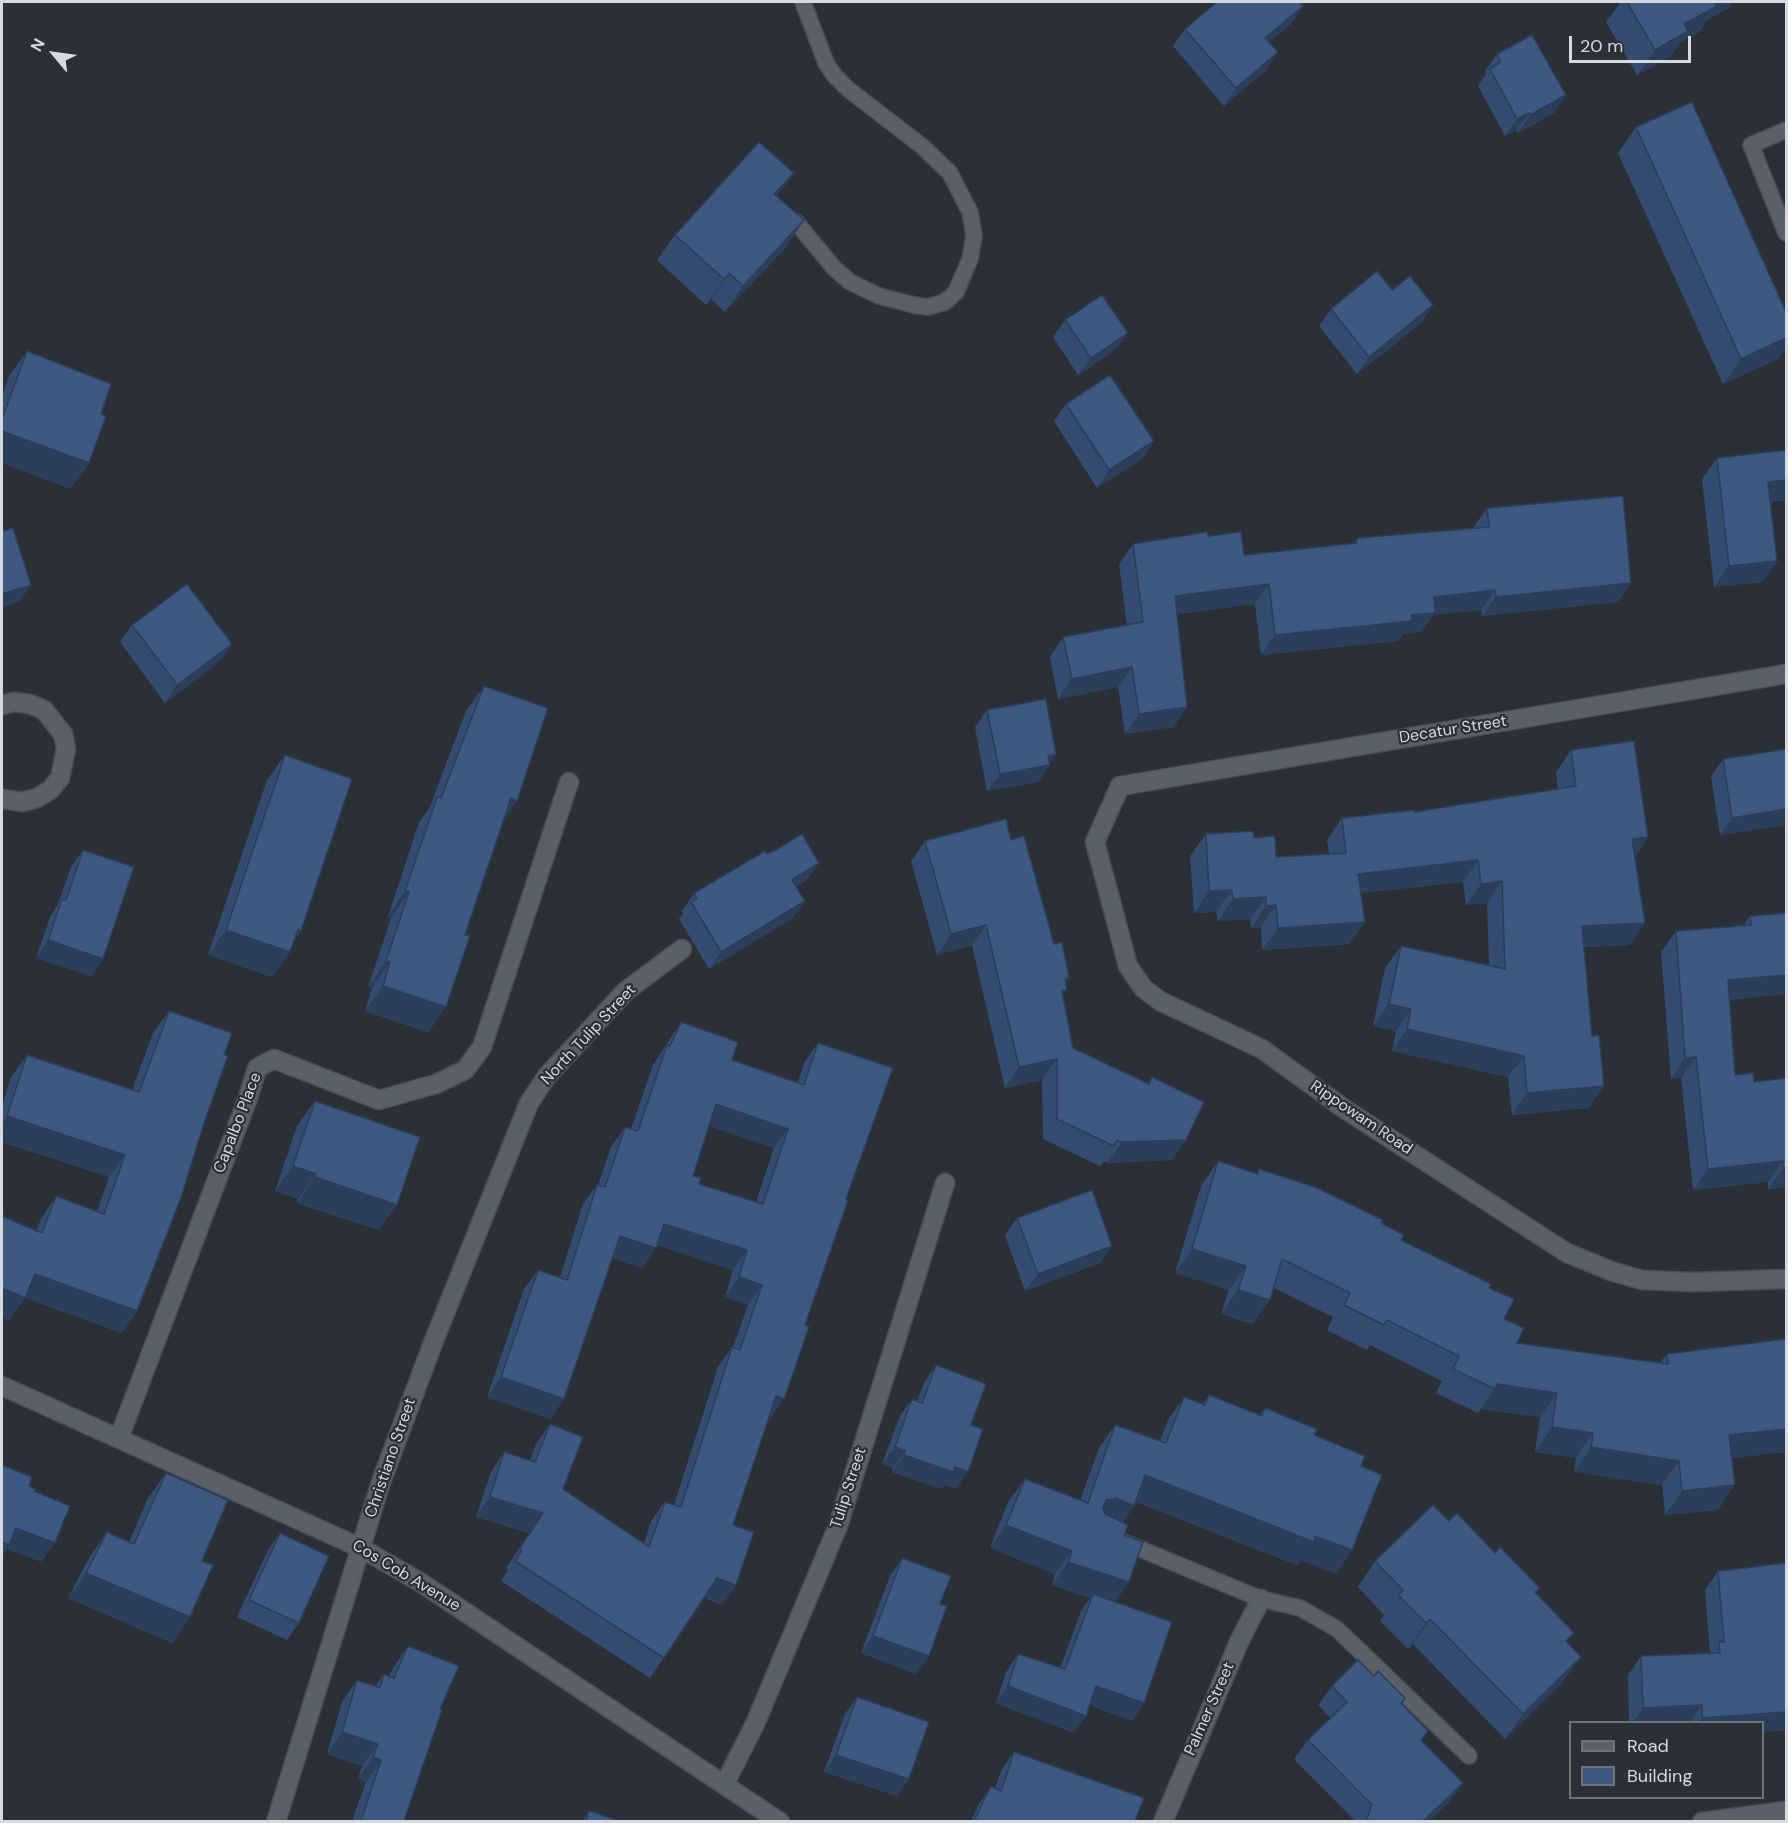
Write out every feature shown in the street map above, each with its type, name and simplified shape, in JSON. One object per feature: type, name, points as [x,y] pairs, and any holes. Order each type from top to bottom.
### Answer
[{"type":"street","name":"Decatur Street","points":[[1120,786],[1786,674]]},
{"type":"street","points":[[2,705],[15,702],[30,704],[45,710],[63,734],[66,749],[60,778],[50,790],[22,802],[3,806]]},
{"type":"street","name":"Capalbo Place","points":[[119,1438],[244,1109],[257,1068],[274,1059],[379,1100],[436,1084],[465,1070],[482,1047],[569,782]]},
{"type":"street","name":"Rippowam Road","points":[[1120,786],[1095,842],[1128,966],[1143,988],[1160,1001],[1262,1049],[1346,1110],[1567,1253],[1611,1271],[1642,1280],[1694,1282],[1786,1280]]},
{"type":"street","name":"North Tulip Street","points":[[529,1103],[547,1077],[626,991],[682,949]]},
{"type":"street","name":"Christiano Street","points":[[276,1821],[381,1482],[429,1354],[529,1103]]},
{"type":"street","name":"Tulip Street","points":[[725,1783],[755,1724],[838,1526],[945,1183]]},
{"type":"street","name":"Cos Cob Avenue","points":[[2,1386],[361,1548],[420,1582],[780,1821]]},
{"type":"street","name":"Palmer Street","points":[[1163,1821],[1239,1642],[1262,1599]]},
{"type":"street","points":[[1702,1821],[1786,1812]]},
{"type":"lane","points":[[796,222],[834,268],[850,282],[879,296],[928,307],[945,302],[956,292],[970,259],[974,235],[970,212],[950,173],[923,147],[848,89],[834,75],[826,63],[803,2]]},
{"type":"lane","points":[[1786,130],[1751,145],[1786,233]]},
{"type":"lane","points":[[1107,1536],[1262,1599],[1300,1608],[1336,1629],[1468,1756]]},
{"type":"building","points":[[1217,2],[1299,2],[1303,6],[1265,38],[1278,52],[1236,88],[1185,29]]},
{"type":"building","points":[[1627,2],[1714,2],[1717,6],[1684,24],[1688,31],[1655,50]]},
{"type":"building","points":[[1532,35],[1566,95],[1530,115],[1529,113],[1517,119],[1490,69],[1501,62],[1497,54]]},
{"type":"building","points":[[1692,102],[1786,312],[1786,338],[1741,359],[1636,127]]},
{"type":"building","points":[[759,142],[794,173],[774,194],[804,220],[743,286],[729,273],[724,279],[675,235]]},
{"type":"building","points":[[1377,271],[1392,290],[1410,276],[1433,305],[1369,357],[1331,309]]},
{"type":"building","points":[[1102,295],[1128,333],[1091,358],[1065,320]]},
{"type":"building","points":[[27,351],[111,384],[101,414],[106,416],[89,463],[2,431],[2,419]]},
{"type":"building","points":[[1110,375],[1154,441],[1109,470],[1066,404]]},
{"type":"building","points":[[1786,450],[1786,480],[1768,482],[1777,561],[1729,566],[1717,458]]},
{"type":"building","points":[[1623,496],[1631,583],[1496,597],[1495,590],[1434,597],[1435,613],[1411,615],[1412,621],[1275,635],[1269,584],[1175,596],[1187,707],[1139,714],[1132,667],[1072,679],[1063,637],[1143,622],[1133,544],[1207,532],[1208,536],[1241,532],[1244,555],[1357,543],[1357,538],[1489,527],[1487,508]]},
{"type":"building","points":[[13,528],[31,585],[2,594],[2,531]]},
{"type":"building","points":[[187,584],[232,644],[177,685],[132,625]]},
{"type":"building","points":[[484,686],[548,708],[517,801],[511,798],[465,935],[470,936],[446,1007],[383,986],[390,962],[386,961],[409,892],[405,891],[437,797],[441,798]]},
{"type":"building","points":[[1046,699],[1056,754],[1048,756],[1050,765],[1000,774],[987,710]]},
{"type":"building","points":[[1634,741],[1648,837],[1632,839],[1645,923],[1582,926],[1592,1036],[1599,1035],[1604,1086],[1527,1093],[1524,1056],[1407,1029],[1411,1009],[1389,1004],[1401,946],[1505,969],[1502,881],[1481,884],[1478,860],[1358,874],[1365,922],[1278,928],[1276,905],[1266,906],[1266,897],[1233,899],[1232,890],[1209,891],[1206,834],[1253,831],[1254,838],[1275,836],[1276,857],[1346,853],[1342,818],[1414,810],[1414,812],[1576,786],[1571,750]]},
{"type":"building","points":[[1786,749],[1786,809],[1732,818],[1723,759]]},
{"type":"building","points":[[285,755],[352,779],[301,931],[298,929],[290,952],[226,930]]},
{"type":"building","points":[[1006,819],[1011,840],[1024,836],[1054,944],[1062,942],[1069,977],[1065,978],[1067,990],[1062,991],[1073,1048],[1149,1084],[1152,1077],[1204,1102],[1186,1140],[1122,1142],[1117,1140],[1114,1146],[1057,1119],[1057,1059],[1019,1067],[986,925],[951,934],[925,841]]},
{"type":"building","points":[[802,834],[819,863],[792,880],[805,901],[721,952],[691,902],[697,899],[694,893],[765,851],[766,854],[774,851]]},
{"type":"building","points":[[83,850],[134,867],[103,959],[48,940],[62,899],[66,900]]},
{"type":"building","points":[[1786,913],[1786,975],[1728,980],[1735,1075],[1753,1073],[1754,1082],[1786,1078],[1786,1167],[1783,1168],[1783,1161],[1708,1169],[1696,1057],[1685,1058],[1676,931],[1751,925],[1750,916]]},
{"type":"building","points":[[169,1011],[232,1033],[224,1055],[228,1056],[182,1195],[137,1311],[35,1274],[25,1298],[2,1288],[2,1216],[42,1233],[56,1196],[104,1214],[125,1155],[7,1116],[27,1055],[139,1092]]},
{"type":"building","points":[[681,1022],[738,1042],[732,1060],[804,1085],[818,1043],[893,1068],[846,1199],[848,1200],[805,1325],[809,1327],[794,1371],[784,1399],[776,1396],[733,1525],[754,1532],[736,1585],[717,1578],[664,1658],[515,1561],[522,1550],[520,1548],[543,1513],[490,1497],[504,1452],[535,1462],[550,1424],[583,1437],[563,1489],[649,1547],[665,1502],[681,1507],[732,1347],[740,1350],[762,1285],[739,1277],[747,1250],[664,1224],[656,1248],[620,1236],[564,1399],[501,1377],[538,1270],[567,1280],[597,1185],[605,1187],[625,1127],[638,1131],[667,1045],[670,1046]],"holes":[[[716,1104],[788,1129],[763,1204],[699,1184],[701,1178],[693,1176]]]},
{"type":"building","points":[[315,1101],[420,1137],[397,1205],[315,1177],[316,1174],[293,1166]]},
{"type":"building","points":[[1218,1161],[1258,1174],[1259,1169],[1315,1187],[1383,1220],[1381,1223],[1404,1235],[1401,1240],[1491,1284],[1489,1288],[1514,1299],[1504,1319],[1524,1328],[1517,1343],[1668,1364],[1667,1354],[1786,1339],[1786,1429],[1729,1435],[1735,1485],[1682,1491],[1679,1461],[1591,1447],[1593,1433],[1552,1427],[1557,1393],[1497,1384],[1495,1389],[1453,1369],[1459,1356],[1387,1320],[1384,1325],[1344,1305],[1350,1293],[1282,1259],[1270,1300],[1238,1290],[1246,1266],[1192,1249]]},
{"type":"building","points":[[1092,1190],[1112,1246],[1038,1274],[1017,1218]]},
{"type":"building","points":[[936,1365],[986,1384],[971,1425],[983,1429],[968,1472],[955,1467],[953,1472],[904,1455],[905,1451],[895,1447],[912,1399],[922,1403]]},
{"type":"building","points":[[1209,1395],[1262,1416],[1265,1408],[1317,1429],[1314,1435],[1365,1456],[1361,1466],[1382,1475],[1352,1550],[1315,1536],[1314,1542],[1145,1475],[1134,1506],[1116,1498],[1106,1500],[1103,1508],[1105,1514],[1128,1525],[1124,1535],[1143,1542],[1129,1582],[1068,1562],[1072,1551],[1006,1525],[1025,1479],[1088,1503],[1115,1425],[1166,1443],[1184,1397],[1205,1405]]},
{"type":"building","points":[[2,1465],[32,1477],[29,1486],[36,1489],[34,1491],[70,1506],[55,1543],[16,1528],[9,1545],[2,1542]]},
{"type":"building","points":[[166,1473],[228,1500],[202,1561],[213,1565],[190,1617],[86,1573],[107,1532],[134,1544]]},
{"type":"building","points":[[1433,1505],[1449,1521],[1457,1513],[1495,1553],[1500,1547],[1540,1588],[1535,1592],[1574,1633],[1566,1641],[1581,1657],[1523,1714],[1430,1619],[1426,1623],[1398,1595],[1403,1590],[1375,1561]]},
{"type":"building","points":[[280,1533],[329,1556],[299,1623],[249,1600]]},
{"type":"building","points":[[902,1558],[951,1576],[940,1604],[947,1606],[929,1656],[873,1636]]},
{"type":"building","points":[[1786,1563],[1786,1712],[1702,1718],[1702,1705],[1643,1708],[1641,1656],[1720,1653],[1719,1642],[1724,1642],[1718,1571]]},
{"type":"building","points":[[1093,1594],[1172,1622],[1144,1703],[1096,1686],[1086,1716],[1008,1686],[1018,1654],[1065,1669]]},
{"type":"building","points":[[408,1646],[459,1666],[440,1709],[442,1710],[404,1821],[361,1821],[381,1760],[373,1757],[378,1744],[342,1732],[357,1680],[380,1688],[384,1674],[394,1678]]},
{"type":"building","points":[[1358,1660],[1374,1676],[1378,1671],[1405,1698],[1401,1703],[1428,1731],[1421,1740],[1463,1783],[1423,1821],[1366,1821],[1372,1805],[1308,1740],[1347,1702],[1332,1686]]},
{"type":"building","points":[[857,1697],[929,1722],[909,1779],[836,1755]]},
{"type":"building","points":[[1014,1752],[1144,1798],[1135,1821],[974,1821],[991,1786],[1001,1791]]},
{"type":"building","points":[[589,1811],[620,1821],[586,1821]]}]
